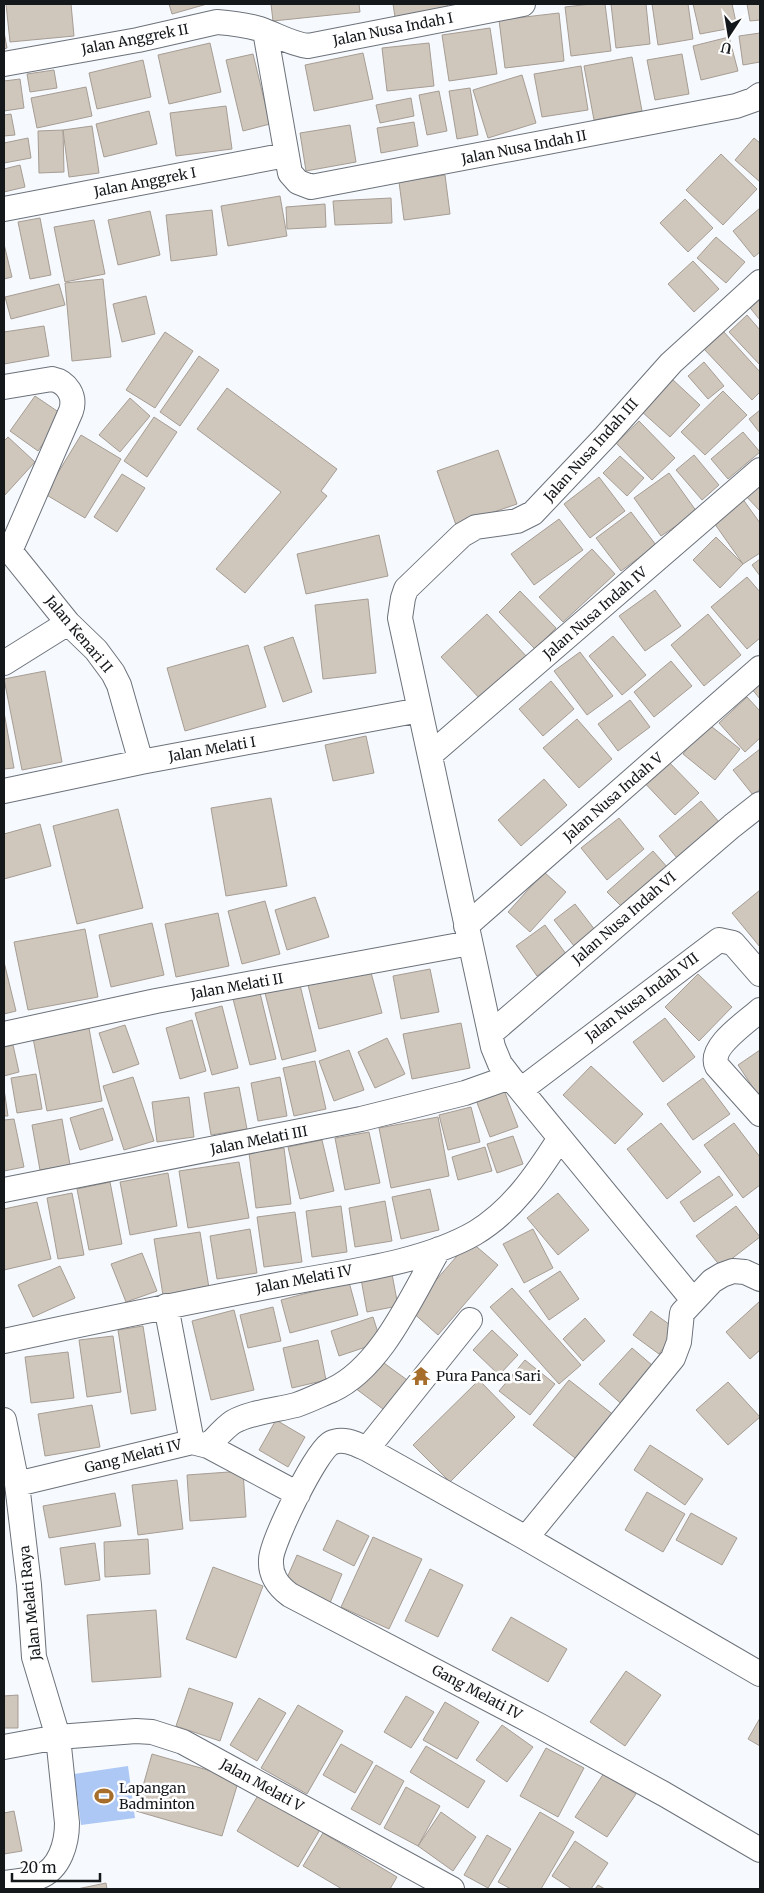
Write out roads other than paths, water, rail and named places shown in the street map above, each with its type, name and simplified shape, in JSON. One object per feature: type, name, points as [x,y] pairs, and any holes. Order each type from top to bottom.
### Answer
[{"type":"street","name":"Jalan Nusa Indah I","points":[[265,32],[297,45],[308,46],[523,4]]},
{"type":"street","name":"Jalan Anggrek II","points":[[4,64],[138,40],[217,22],[241,25],[265,32]]},
{"type":"street","points":[[265,32],[288,164]]},
{"type":"street","name":"Jalan Nusa Indah II","points":[[288,164],[302,185],[320,187],[736,106],[754,100],[760,95]]},
{"type":"street","name":"Jalan Anggrek I","points":[[4,209],[288,164]]},
{"type":"street","name":"Jalan Nusa Indah III","points":[[420,710],[400,618],[406,589],[468,531],[484,524],[517,521],[533,513],[605,437],[671,363],[760,282]]},
{"type":"street","points":[[4,387],[52,379],[66,386],[73,399],[71,411],[7,548]]},
{"type":"street","name":"Jalan Nusa Indah IV","points":[[430,756],[760,470]]},
{"type":"street","name":"Jalan Kenari II","points":[[7,548],[68,622],[100,655],[112,673],[119,685],[141,762]]},
{"type":"street","points":[[4,663],[68,622]]},
{"type":"street","name":"Jalan Nusa Indah V","points":[[468,934],[760,668]]},
{"type":"street","points":[[420,710],[490,1034],[500,1064],[693,1300]]},
{"type":"street","name":"Jalan Melati I","points":[[4,792],[141,762],[382,719],[420,710]]},
{"type":"street","name":"Jalan Nusa Indah VI","points":[[490,1034],[760,804]]},
{"type":"street","name":"Jalan Melati II","points":[[4,1034],[468,934]]},
{"type":"street","name":"Jalan Nusa Indah VII","points":[[516,1083],[719,940],[733,943],[760,974]]},
{"type":"street","points":[[760,1010],[719,1046],[714,1058],[716,1066],[760,1114]]},
{"type":"street","name":"Jalan Melati III","points":[[4,1190],[361,1119],[465,1093],[516,1083]]},
{"type":"street","name":"Jalan Melati IV","points":[[4,1341],[166,1306],[412,1258],[456,1243],[477,1231],[514,1201],[530,1184],[560,1138]]},
{"type":"street","points":[[200,1444],[233,1422],[298,1404],[334,1389],[355,1374],[373,1358],[393,1329],[439,1249]]},
{"type":"street","points":[[526,1538],[673,1358],[679,1342],[682,1313],[693,1300],[712,1281],[727,1273],[745,1272],[760,1279]]},
{"type":"street","points":[[166,1306],[200,1444],[298,1494]]},
{"type":"street","points":[[367,1449],[470,1320]]},
{"type":"street","name":"Jalan Melati Raya","points":[[4,1420],[17,1484],[29,1585],[34,1657],[58,1737],[67,1823],[65,1844],[49,1872],[39,1877],[13,1882]]},
{"type":"street","name":"Gang Melati IV","points":[[760,1674],[526,1538],[367,1449],[345,1440],[333,1442],[326,1446],[319,1454],[271,1553],[272,1571],[276,1582],[285,1591],[540,1726],[664,1794],[760,1850]]},
{"type":"street","name":"Gang Melati IV","points":[[17,1484],[200,1444]]},
{"type":"street","name":"Jalan Melati V","points":[[4,1747],[58,1737],[136,1731],[152,1732],[182,1742],[452,1889]]},
{"type":"place","name":"Pura Panca Sari","points":[[421,1376]]},
{"type":"place","name":"Lapangan Badminton","points":[[104,1796]]}]
